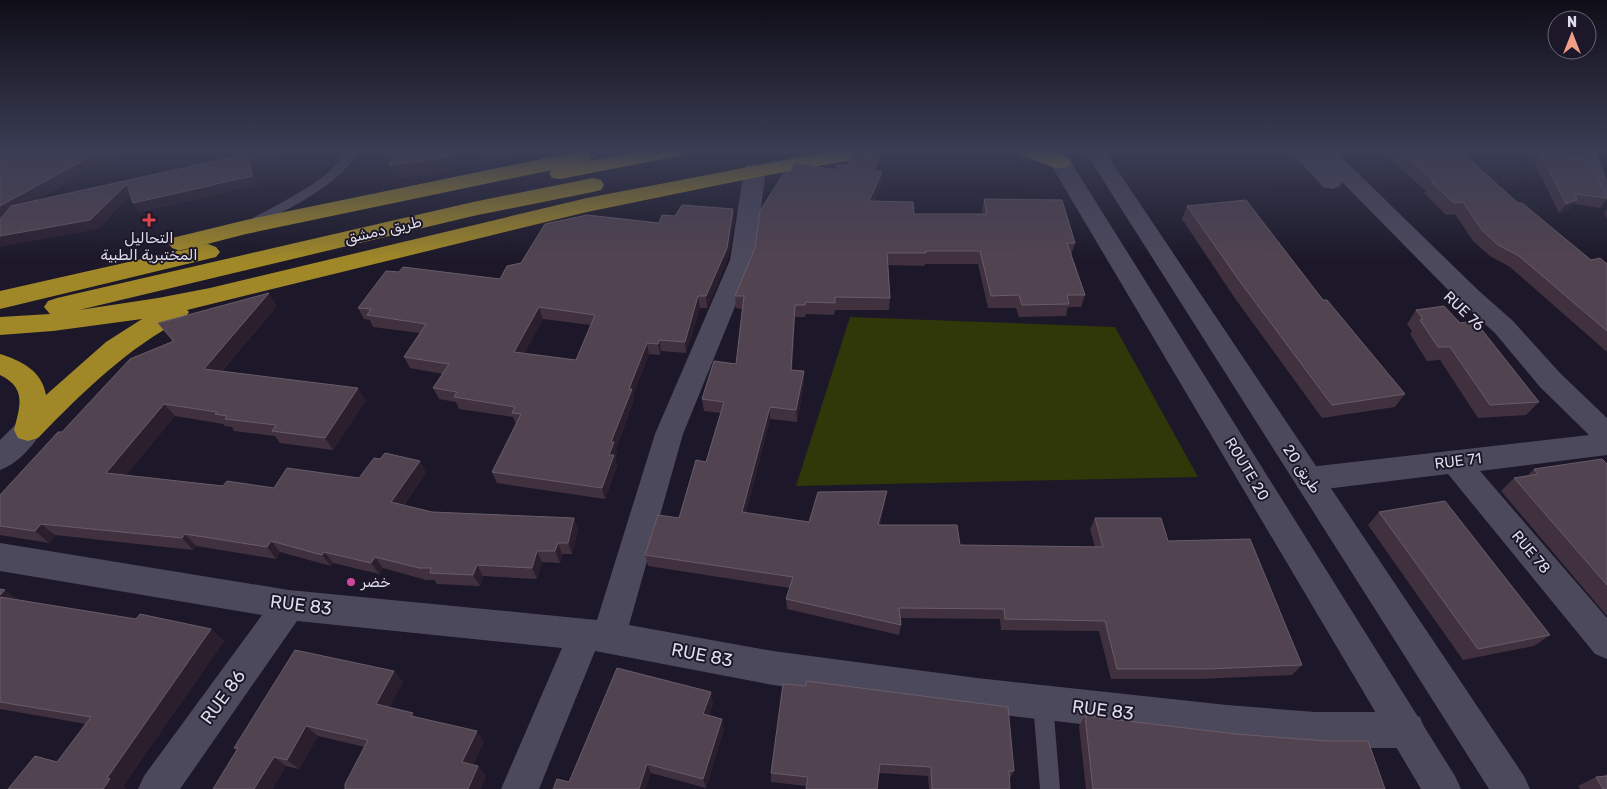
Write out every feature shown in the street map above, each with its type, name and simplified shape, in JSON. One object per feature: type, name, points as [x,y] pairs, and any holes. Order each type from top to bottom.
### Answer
[{"type":"highway","points":[[0,300],[120,258],[246,227],[438,187]]},
{"type":"highway","name":"طريق دمشق","points":[[0,321],[233,256],[470,192],[496,187]]},
{"type":"highway","name":"طريق دمشق","points":[[0,300],[473,209],[604,187]]},
{"type":"highway","points":[[0,326],[68,322],[116,315],[212,296],[654,187]]},
{"type":"highway","points":[[28,430],[101,361],[162,318],[212,296]]},
{"type":"highway","points":[[0,364],[21,373],[34,394],[33,411],[28,430]]},
{"type":"street","points":[[520,789],[597,636],[669,434],[742,260],[757,187]]},
{"type":"street","name":"ROUTE 20","points":[[1074,187],[1442,789]]},
{"type":"street","name":"طريق 20","points":[[1118,187],[1511,789]]},
{"type":"street","name":"RUE 76","points":[[1344,187],[1385,234],[1502,347],[1550,380]]},
{"type":"street","name":"RUE 76","points":[[1351,187],[1509,332],[1550,380],[1607,435]]},
{"type":"street","name":"RUE 76","points":[[1385,234],[1469,296]]},
{"type":"street","points":[[0,458],[28,430]]},
{"type":"street","name":"RUE 71","points":[[1309,479],[1607,444]]},
{"type":"street","name":"RUE 78","points":[[1455,462],[1607,643]]},
{"type":"street","name":"RUE 83","points":[[0,557],[289,605],[597,636],[774,668],[1043,702],[1315,730],[1407,730]]},
{"type":"street","name":"RUE 86","points":[[157,789],[289,605]]},
{"type":"lane","points":[[246,227],[312,187]]},
{"type":"lane","points":[[1043,702],[1050,789]]},
{"type":"green space","points":[[850,317],[1115,327],[1198,477],[796,486]]},
{"type":"building","points":[[0,187],[35,187],[0,206]]},
{"type":"building","points":[[98,187],[124,187],[90,220],[0,236],[0,220],[11,206]]},
{"type":"building","points":[[128,187],[204,187],[133,203]]},
{"type":"building","points":[[775,187],[875,187],[869,201],[913,202],[914,214],[987,214],[984,199],[1062,200],[1075,243],[1067,243],[1085,295],[1067,295],[1069,304],[1022,305],[1019,295],[991,296],[980,251],[926,251],[926,253],[887,253],[890,298],[835,297],[835,303],[806,302],[805,305],[795,305],[791,370],[804,371],[796,410],[770,407],[742,512],[809,522],[818,492],[887,491],[878,525],[957,525],[960,545],[1103,547],[1095,518],[1161,518],[1168,541],[1250,539],[1302,665],[1208,669],[1117,669],[1105,621],[1005,619],[1004,609],[899,608],[901,625],[786,599],[793,577],[645,555],[658,515],[679,518],[696,460],[706,462],[724,402],[702,399],[714,361],[736,364],[744,296],[735,296],[755,248],[760,211]]},
{"type":"building","points":[[1436,187],[1500,187],[1591,260],[1600,258],[1607,264],[1607,331],[1519,256],[1498,245],[1482,230],[1463,202],[1454,203]]},
{"type":"building","points":[[1557,187],[1601,187],[1607,198],[1575,194],[1577,200],[1566,204]]},
{"type":"building","points":[[1246,200],[1323,300],[1327,300],[1405,394],[1332,405],[1241,283],[1187,206]]},
{"type":"building","points":[[682,205],[733,209],[727,248],[706,296],[698,296],[685,342],[659,340],[658,344],[647,343],[629,389],[632,389],[611,442],[614,442],[609,455],[614,455],[602,488],[492,472],[521,414],[512,413],[515,407],[454,397],[457,392],[433,388],[449,364],[404,357],[426,324],[367,315],[371,309],[358,308],[386,271],[399,272],[403,267],[500,279],[507,266],[521,263],[545,224],[587,215],[659,223],[662,215],[675,216]],"holes":[[[539,307],[595,315],[576,360],[514,352]]]},
{"type":"building","points":[[269,293],[204,369],[358,388],[325,438],[272,431],[276,425],[225,419],[227,416],[215,414],[217,412],[164,404],[106,473],[223,486],[227,481],[274,488],[287,468],[359,478],[374,458],[380,459],[385,453],[420,461],[391,502],[432,512],[574,518],[568,543],[558,543],[555,551],[537,551],[532,568],[477,565],[473,575],[430,573],[431,568],[419,568],[375,557],[371,563],[324,552],[322,555],[271,541],[267,547],[185,534],[182,538],[41,524],[35,531],[0,526],[0,495],[58,432],[62,432],[130,359],[174,341],[158,323]]},
{"type":"building","points":[[1444,306],[1460,323],[1475,321],[1539,402],[1490,405],[1450,347],[1438,347],[1420,320],[1423,319],[1416,310]]},
{"type":"building","points":[[1602,459],[1607,464],[1607,585],[1514,478],[1538,474],[1534,469]]},
{"type":"building","points":[[1445,501],[1550,635],[1478,649],[1379,512]]},
{"type":"building","points":[[0,597],[136,619],[140,614],[211,629],[107,778],[110,779],[103,789],[8,789],[35,756],[57,762],[91,717],[0,702]]},
{"type":"building","points":[[295,650],[394,671],[376,704],[413,713],[411,716],[477,731],[462,762],[478,766],[468,789],[345,789],[345,784],[368,740],[306,726],[287,760],[274,757],[254,789],[213,789],[238,748],[234,748]]},
{"type":"building","points":[[617,668],[711,692],[703,714],[722,719],[703,779],[647,764],[639,789],[553,789],[557,779],[569,782]]},
{"type":"building","points":[[806,681],[1008,707],[1014,771],[1009,771],[1010,789],[932,789],[931,767],[880,764],[877,789],[806,789],[808,777],[771,773],[783,684],[806,686]]},
{"type":"building","points":[[1085,716],[1236,734],[1326,741],[1368,741],[1385,789],[1093,789]]},
{"type":"building","points":[[1607,776],[1607,789],[1603,789],[1596,777]]},
{"type":"place","name":"التحاليل المختبرية الطبية","points":[[149,220]]},
{"type":"place","name":"خضر","points":[[351,582]]}]
